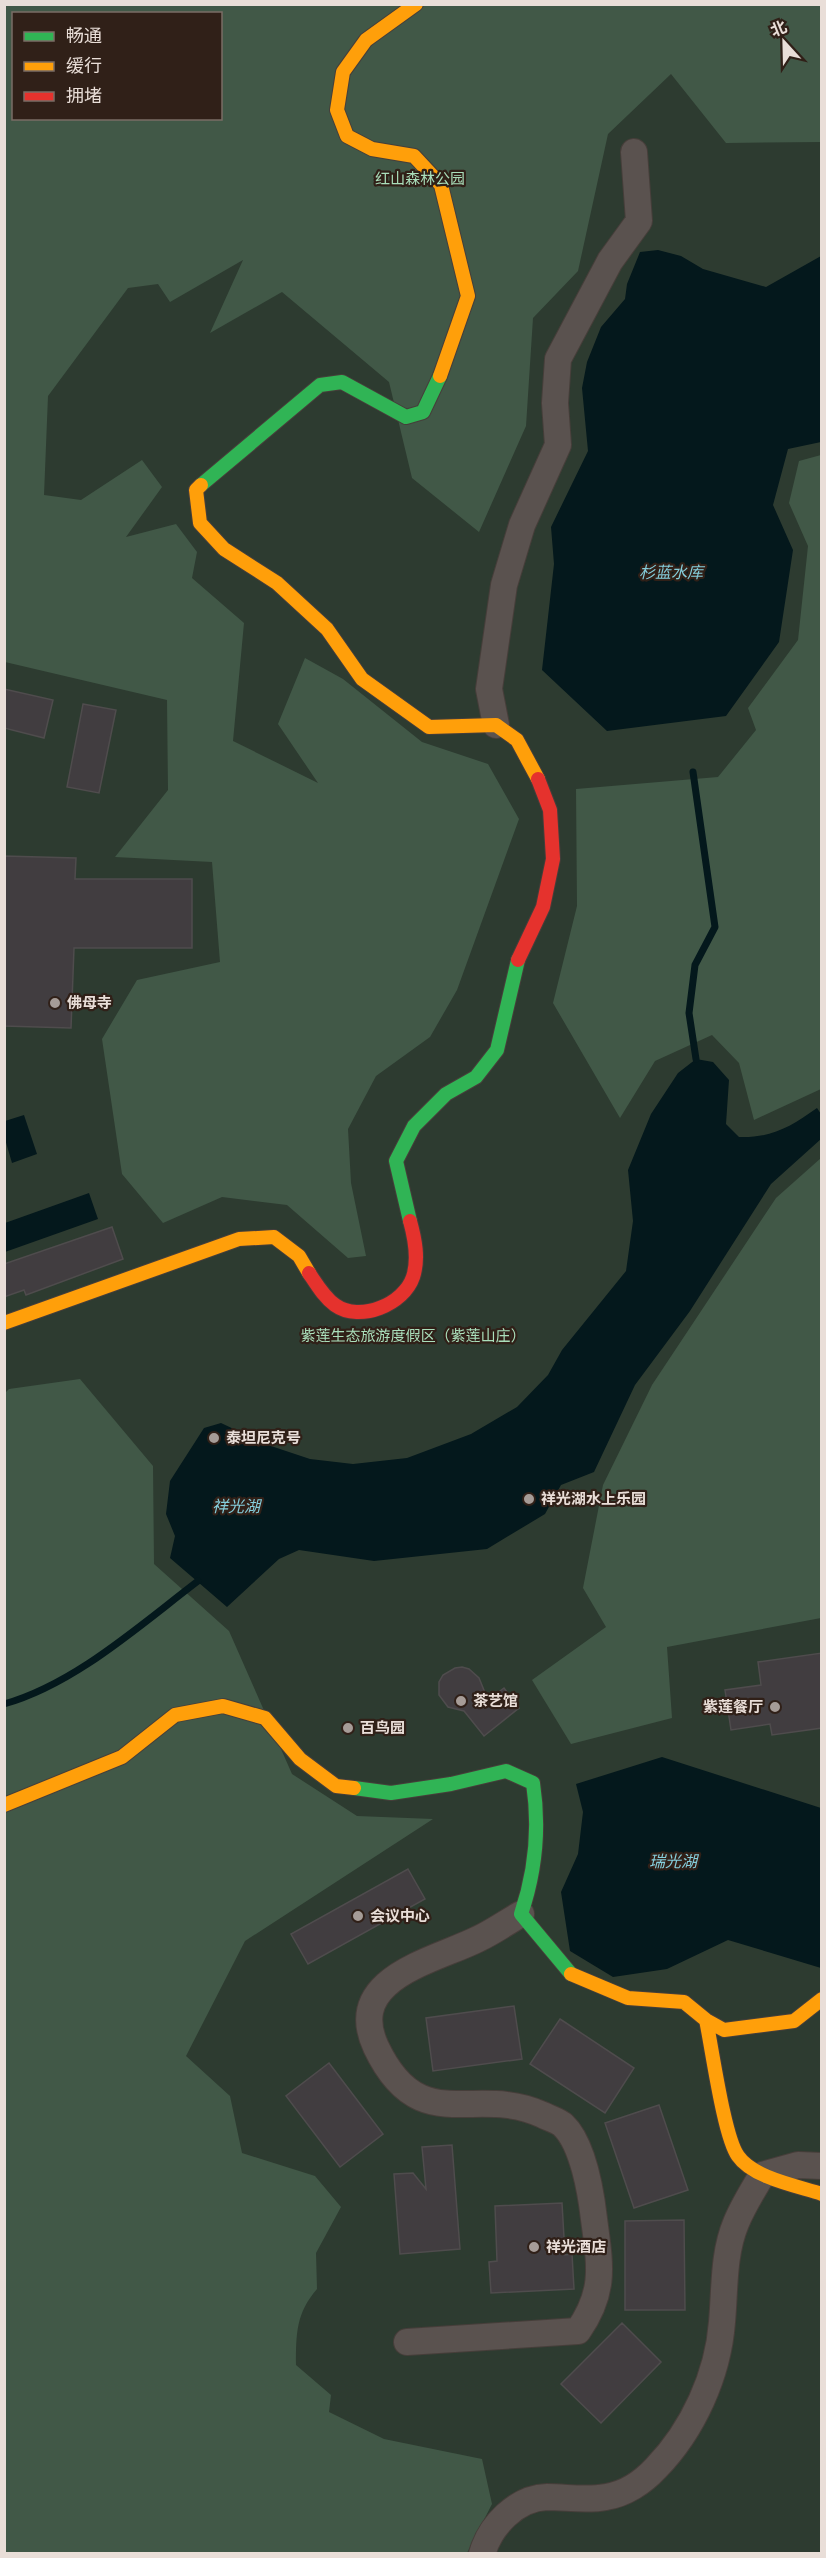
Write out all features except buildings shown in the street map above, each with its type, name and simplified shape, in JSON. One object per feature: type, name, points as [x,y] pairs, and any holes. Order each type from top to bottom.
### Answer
[{"type":"street","points":[[4,1323],[239,1239],[274,1237],[299,1256],[321,1292],[337,1307],[361,1313],[395,1302],[413,1278],[416,1245],[396,1161],[414,1126],[446,1094],[476,1077],[497,1050],[520,953],[543,907],[553,859],[550,810],[537,773],[517,740],[496,725],[429,727],[362,679],[327,629],[277,583],[224,549],[200,523],[196,490],[320,385],[342,382],[406,417],[423,412],[439,378],[468,296],[441,185],[414,156],[372,149],[347,136],[337,110],[343,72],[366,39],[416,4]]},
{"type":"street","points":[[496,725],[489,689],[504,585],[522,525],[558,445],[555,404],[558,359],[610,261],[639,221],[634,152]]},
{"type":"street","points":[[4,1805],[122,1757],[175,1715],[223,1706],[265,1718],[300,1759],[336,1786],[391,1793],[451,1784],[506,1771],[533,1783],[538,1808],[539,1846],[530,1890],[521,1914],[480,1939],[405,1970],[385,1984],[373,2002],[368,2030],[381,2057],[400,2085],[424,2100],[453,2106],[497,2104],[536,2112],[563,2125],[577,2148],[590,2190],[600,2277],[592,2310],[578,2331],[407,2342]]},
{"type":"street","points":[[521,1914],[569,1973],[628,1998],[684,2002],[724,2031],[794,2021],[822,2000]]},
{"type":"street","points":[[706,2020],[730,2137],[738,2157],[762,2175],[822,2194]]},
{"type":"street","points":[[482,2553],[501,2519],[520,2505],[545,2497],[573,2500],[606,2497],[631,2489],[656,2469],[680,2438],[701,2401],[716,2361],[722,2324],[726,2264],[736,2223],[762,2175],[798,2165],[822,2166]]},
{"type":"green space","name":"紫莲生态旅游度假区（紫莲山庄）","points":[[5,5],[821,5],[821,2553],[5,2553]]},
{"type":"green space","name":"红山森林公园","points":[[5,5],[821,5],[821,142],[726,143],[671,74],[608,134],[578,271],[533,318],[526,426],[479,532],[412,478],[389,382],[282,292],[210,333],[243,260],[170,302],[158,284],[128,288],[48,396],[44,495],[81,500],[142,460],[162,487],[126,537],[176,524],[197,552],[192,578],[244,623],[233,741],[318,783],[278,724],[305,658],[343,679],[422,742],[488,764],[519,819],[457,990],[430,1037],[376,1076],[348,1129],[351,1183],[366,1256],[348,1258],[287,1205],[222,1197],[163,1223],[122,1174],[102,1039],[137,980],[220,962],[212,862],[115,857],[168,790],[167,700],[5,662]]},
{"type":"green space","points":[[821,455],[821,1089],[754,1120],[739,1063],[712,1035],[655,1061],[620,1118],[553,1003],[577,906],[576,789],[718,777],[756,730],[748,708],[798,640],[808,546],[789,503],[799,461]]},
{"type":"green space","points":[[821,1158],[821,1618],[667,1647],[672,1718],[571,1744],[532,1680],[606,1627],[583,1588],[603,1485],[652,1385],[776,1198]]},
{"type":"green space","points":[[80,1379],[153,1466],[154,1564],[229,1631],[292,1774],[357,1816],[433,1819],[245,1941],[186,2056],[230,2096],[242,2153],[315,2176],[341,2207],[316,2253],[317,2289],[301,2315],[296,2343],[296,2365],[331,2395],[329,2412],[384,2439],[482,2459],[492,2504],[467,2553],[5,2554],[5,1393],[9,1389]]},
{"type":"water","name":"杉蓝水库","points":[[658,250],[681,256],[703,269],[766,287],[821,256],[821,442],[788,449],[773,505],[793,550],[779,642],[726,716],[607,731],[542,670],[554,564],[551,527],[588,451],[582,388],[587,362],[601,327],[625,299],[627,284],[640,252]]},
{"type":"water","name":"祥光湖","points":[[696,1059],[713,1062],[729,1080],[726,1124],[739,1137],[761,1136],[780,1130],[817,1108],[821,1114],[821,1139],[771,1184],[690,1311],[635,1385],[594,1472],[561,1485],[545,1514],[487,1549],[374,1561],[299,1550],[279,1559],[227,1607],[170,1558],[175,1536],[166,1514],[170,1481],[204,1428],[221,1423],[268,1445],[310,1459],[353,1464],[407,1458],[471,1434],[517,1407],[548,1375],[562,1350],[626,1271],[633,1221],[628,1170],[651,1114],[678,1073]]},
{"type":"water","points":[[24,1115],[37,1154],[12,1163],[5,1139],[5,1121]]},
{"type":"water","points":[[89,1193],[98,1219],[5,1252],[5,1223]]},
{"type":"water","name":"瑞光湖","points":[[662,1757],[821,1808],[821,1968],[728,1940],[667,1969],[613,1977],[570,1951],[561,1892],[578,1854],[583,1812],[576,1784]]},
{"type":"waterway","points":[[693,772],[715,927],[695,965],[689,1013],[696,1059]]},
{"type":"waterway","points":[[4,1704],[56,1683],[81,1668],[106,1652],[198,1581]]},
{"type":"traffic: fast","points":[[201,485],[320,385],[342,382],[406,417],[423,412],[440,376]]},
{"type":"traffic: fast","points":[[410,1221],[396,1161],[414,1126],[446,1094],[476,1077],[497,1050],[518,960]]},
{"type":"traffic: fast","points":[[354,1788],[391,1793],[451,1784],[506,1771],[533,1783],[536,1817],[535,1849],[530,1881],[521,1914],[571,1974]]},
{"type":"traffic: slow","points":[[416,4],[366,40],[343,72],[337,110],[347,136],[372,149],[414,156],[441,185],[468,296],[440,376]]},
{"type":"traffic: slow","points":[[201,485],[196,490],[200,523],[224,549],[277,583],[327,629],[362,679],[429,727],[496,725],[517,740],[538,779]]},
{"type":"traffic: slow","points":[[4,1323],[239,1239],[274,1237],[299,1256],[309,1273]]},
{"type":"traffic: slow","points":[[4,1805],[122,1757],[175,1715],[223,1706],[265,1718],[300,1759],[336,1786],[354,1788]]},
{"type":"traffic: slow","points":[[571,1974],[628,1998],[684,2002],[706,2020],[724,2030],[794,2021],[822,1999]]},
{"type":"traffic: slow","points":[[706,2020],[723,2112],[738,2156],[745,2164],[765,2176],[822,2194]]},
{"type":"traffic: jam","points":[[518,960],[543,907],[553,859],[550,810],[538,779]]},
{"type":"traffic: jam","points":[[309,1273],[327,1298],[345,1310],[356,1312],[380,1308],[401,1295],[413,1277],[416,1249],[410,1221]]},
{"type":"place","name":"佛母寺","points":[[55,1003]]},
{"type":"place","name":"泰坦尼克号","points":[[214,1438]]},
{"type":"place","name":"祥光湖水上乐园","points":[[529,1499]]},
{"type":"place","name":"茶艺馆","points":[[461,1701]]},
{"type":"place","name":"紫莲餐厅","points":[[775,1707]]},
{"type":"place","name":"百鸟园","points":[[348,1728]]},
{"type":"place","name":"会议中心","points":[[358,1916]]},
{"type":"place","name":"祥光酒店","points":[[534,2247]]}]
